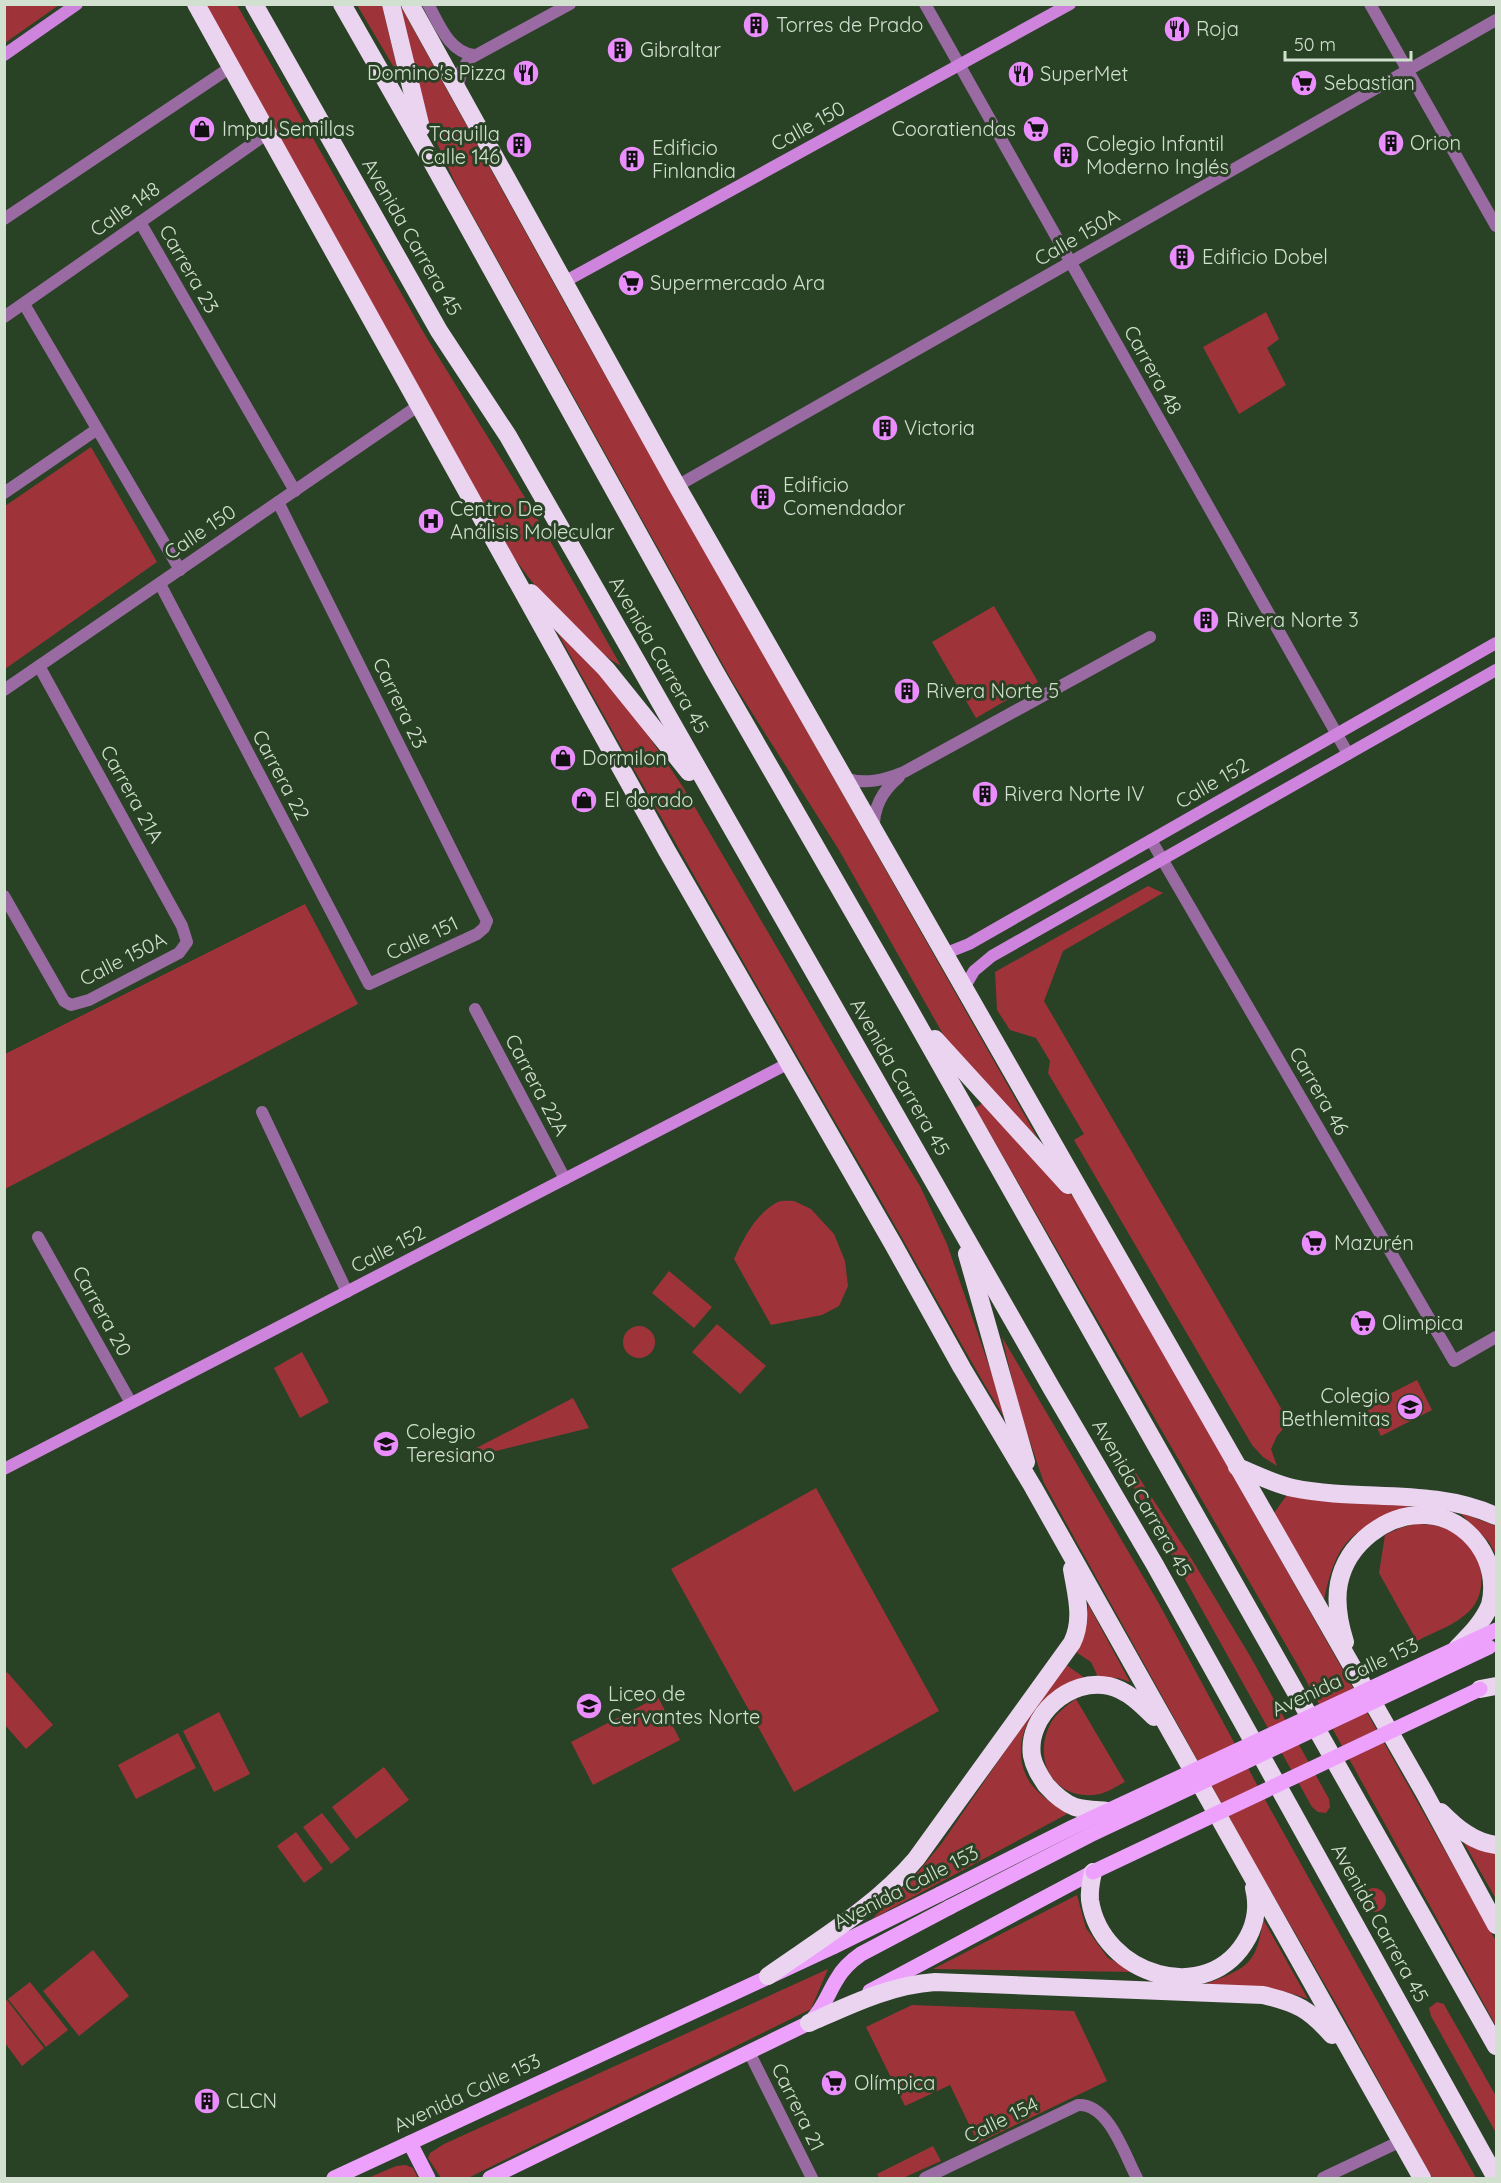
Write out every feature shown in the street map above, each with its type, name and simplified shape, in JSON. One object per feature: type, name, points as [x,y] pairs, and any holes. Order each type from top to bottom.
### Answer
[{"type":"highway","points":[[196,4],[667,851],[962,1368],[1033,1487],[1422,2178]]},
{"type":"highway","name":"Avenida Carrera 45","points":[[254,4],[439,330],[508,436],[1052,1389],[1155,1565],[1496,2178]]},
{"type":"highway","name":"Avenida Carrera 45","points":[[342,4],[691,629],[1497,2046]]},
{"type":"highway","points":[[391,4],[415,111],[431,160]]},
{"type":"highway","points":[[410,4],[677,486],[1424,1792],[1497,1924]]},
{"type":"highway","points":[[508,566],[538,602],[606,669],[724,816]]},
{"type":"highway","points":[[909,1009],[1091,1211]]},
{"type":"highway","points":[[960,1227],[1033,1487]]},
{"type":"highway","points":[[1237,1467],[1291,1488],[1438,1499],[1475,1506],[1497,1516]]},
{"type":"highway","points":[[1356,1675],[1340,1624],[1339,1583],[1347,1562],[1357,1546],[1366,1537],[1396,1520],[1424,1515],[1450,1521],[1478,1539],[1488,1552],[1495,1585],[1491,1603],[1483,1618],[1457,1648]]},
{"type":"highway","points":[[768,1976],[868,1905],[906,1871],[1059,1662],[1072,1643],[1079,1625],[1070,1556]]},
{"type":"highway","points":[[1107,1811],[1085,1809],[1062,1800],[1038,1774],[1032,1755],[1034,1735],[1041,1715],[1054,1701],[1071,1691],[1085,1686],[1109,1686],[1137,1700],[1169,1730]]},
{"type":"highway","points":[[1424,1792],[1458,1829],[1475,1839],[1497,1845]]},
{"type":"highway","points":[[1093,1872],[1090,1899],[1096,1921],[1118,1953],[1138,1967],[1162,1976],[1203,1975],[1232,1959],[1243,1947],[1256,1914],[1256,1896],[1252,1879]]},
{"type":"highway","points":[[809,2023],[889,1990],[935,1982],[1263,1995],[1300,2006],[1317,2017],[1360,2067]]},
{"type":"main road","name":"Avenida Calle 153","points":[[334,2178],[874,1928],[1107,1811],[1497,1630]]},
{"type":"main road","name":"Avenida Calle 153","points":[[809,2023],[823,2008],[836,1980],[850,1962],[861,1954],[1090,1834],[1497,1643]]},
{"type":"main road","name":"Avenida Calle 153","points":[[490,2178],[809,2023],[1093,1872],[1497,1681]]},
{"type":"main road","points":[[410,2143],[428,2178]]},
{"type":"street","points":[[4,55],[77,4]]},
{"type":"street","points":[[428,4],[456,48],[474,55]]},
{"type":"street","points":[[457,89],[462,70],[474,55],[570,4]]},
{"type":"street","name":"Carrera 48","points":[[925,4],[1348,754]]},
{"type":"street","name":"Calle 150","points":[[564,282],[1070,4]]},
{"type":"street","points":[[1371,4],[1407,71],[1497,225]]},
{"type":"street","name":"Calle 150A","points":[[677,486],[1497,20]]},
{"type":"street","points":[[4,219],[231,67]]},
{"type":"street","name":"Calle 148","points":[[4,317],[268,133]]},
{"type":"street","name":"Carrera 23","points":[[140,222],[295,491]]},
{"type":"street","points":[[24,304],[180,570]]},
{"type":"street","name":"Calle 150","points":[[4,690],[418,406]]},
{"type":"street","points":[[4,492],[96,430]]},
{"type":"street","name":"Carrera 23","points":[[279,502],[487,921]]},
{"type":"street","name":"Carrera 22","points":[[160,584],[369,984]]},
{"type":"street","points":[[844,778],[853,781],[873,781],[887,779],[904,772],[1150,637]]},
{"type":"street","name":"Calle 152","points":[[944,954],[969,944],[1497,643]]},
{"type":"street","name":"Carrera 21A","points":[[39,666],[182,926],[187,942]]},
{"type":"street","points":[[964,988],[974,971],[992,957],[1497,670]]},
{"type":"street","points":[[874,830],[873,815],[879,800],[904,772]]},
{"type":"street","name":"Carrera 46","points":[[1151,840],[1454,1361],[1497,1337]]},
{"type":"street","name":"Calle 150A","points":[[4,896],[64,1001],[71,1005],[89,1000],[179,953],[187,942]]},
{"type":"street","name":"Calle 151","points":[[369,984],[477,934],[484,928],[487,921]]},
{"type":"street","name":"Carrera 22A","points":[[475,1009],[565,1179]]},
{"type":"street","name":"Calle 152","points":[[4,1469],[789,1063]]},
{"type":"street","points":[[262,1112],[347,1292]]},
{"type":"street","name":"Carrera 20","points":[[38,1237],[131,1404]]},
{"type":"street","name":"Carrera 21","points":[[749,2052],[812,2178]]},
{"type":"street","name":"Calle 154","points":[[925,2178],[1084,2104],[1095,2108],[1109,2123],[1137,2178]]},
{"type":"street","points":[[1323,2178],[1401,2141]]},
{"type":"shaded area","points":[[5,4],[59,4],[59,5],[5,43]]},
{"type":"shaded area","points":[[205,5],[237,5],[425,335],[532,509],[621,666],[590,644],[562,617],[514,558]]},
{"type":"shaded area","points":[[357,5],[382,5],[399,76]]},
{"type":"shaded area","points":[[400,5],[574,320],[1037,1137],[957,1059],[839,850],[732,681],[458,189],[427,121]]},
{"type":"shaded area","points":[[1266,312],[1279,339],[1267,348],[1286,385],[1239,414],[1203,347]]},
{"type":"shaded area","points":[[91,447],[157,562],[5,669],[5,506]]},
{"type":"shaded area","points":[[994,606],[1038,682],[976,718],[932,642]]},
{"type":"shaded area","points":[[551,621],[635,716],[683,787],[852,1076],[920,1186],[947,1244],[1010,1427],[712,908]]},
{"type":"shaded area","points":[[1148,886],[1163,893],[1063,951],[1044,1001],[1289,1422],[1277,1436],[1271,1449],[1277,1466],[1263,1457],[1252,1445],[1074,1140],[1084,1134],[1048,1073],[1050,1061],[1036,1038],[1010,1030],[997,1010],[995,972]]},
{"type":"shaded area","points":[[305,904],[358,1004],[5,1189],[5,1054]]},
{"type":"shaded area","points":[[983,1103],[1079,1203],[1496,1941],[1496,2026],[1297,1664],[975,1108]]},
{"type":"shaded area","points":[[794,1201],[811,1209],[834,1234],[845,1261],[848,1286],[839,1306],[822,1315],[771,1325],[734,1259],[746,1236],[762,1214],[778,1202]]},
{"type":"shaded area","points":[[669,1271],[712,1307],[694,1328],[652,1293]]},
{"type":"shaded area","points":[[717,1324],[766,1366],[740,1394],[692,1352]]},
{"type":"shaded area","points":[[639,1326],[650,1331],[655,1342],[650,1353],[639,1358],[628,1353],[623,1342],[628,1331]]},
{"type":"shaded area","points":[[1002,1337],[1158,1602],[1268,1805],[1476,2178],[1432,2178],[1337,2005],[1255,1864],[1044,1483],[1020,1412]]},
{"type":"shaded area","points":[[302,1352],[329,1402],[300,1418],[274,1368]]},
{"type":"shaded area","points":[[1417,1380],[1432,1410],[1381,1436],[1366,1406]]},
{"type":"shaded area","points":[[573,1398],[589,1428],[460,1460],[459,1457]]},
{"type":"shaded area","points":[[1136,1473],[1250,1656],[1329,1799],[1330,1807],[1326,1813],[1318,1812],[1312,1807],[1128,1477]]},
{"type":"shaded area","points":[[816,1488],[939,1711],[794,1792],[671,1569]]},
{"type":"shaded area","points":[[1287,1495],[1415,1504],[1364,1528],[1353,1536],[1336,1560],[1324,1600],[1274,1513]]},
{"type":"shaded area","points":[[1459,1512],[1496,1526],[1496,1555],[1489,1542]]},
{"type":"shaded area","points":[[1415,1524],[1438,1526],[1460,1535],[1478,1559],[1481,1579],[1478,1598],[1467,1613],[1454,1623],[1417,1641],[1379,1573],[1385,1535]]},
{"type":"shaded area","points":[[1088,1604],[1130,1682],[1118,1678],[1099,1679],[1091,1662],[1076,1652],[1085,1629]]},
{"type":"shaded area","points":[[1065,1664],[1085,1678],[1069,1683],[1040,1704],[1023,1734],[1021,1750],[1023,1767],[1031,1784],[1067,1814],[872,1919],[919,1871],[942,1843]]},
{"type":"shaded area","points":[[7,1672],[53,1725],[26,1749],[5,1725],[5,1675]]},
{"type":"shaded area","points":[[658,1697],[680,1740],[593,1785],[571,1742]]},
{"type":"shaded area","points":[[1076,1699],[1125,1782],[1100,1794],[1084,1795],[1070,1792],[1050,1775],[1045,1763],[1046,1735],[1052,1721]]},
{"type":"shaded area","points":[[219,1712],[250,1774],[214,1792],[183,1731]]},
{"type":"shaded area","points":[[178,1733],[196,1768],[136,1799],[118,1765]]},
{"type":"shaded area","points":[[384,1767],[409,1800],[356,1839],[332,1807]]},
{"type":"shaded area","points":[[322,1813],[350,1849],[331,1864],[303,1827]]},
{"type":"shaded area","points":[[296,1832],[323,1869],[304,1883],[277,1846]]},
{"type":"shaded area","points":[[1464,1843],[1496,1852],[1496,1899]]},
{"type":"shaded area","points":[[1374,1888],[1379,1889],[1385,1895],[1385,1905],[1379,1911],[1374,1912],[1369,1911],[1363,1905],[1362,1900],[1363,1895],[1369,1889]]},
{"type":"shaded area","points":[[1077,1895],[1086,1928],[1108,1958],[1136,1972],[933,1969]]},
{"type":"shaded area","points":[[1263,1919],[1308,1999],[1270,1989],[1206,1984],[1231,1974],[1248,1963],[1257,1946]]},
{"type":"shaded area","points":[[93,1950],[129,1996],[79,2036],[43,1991]]},
{"type":"shaded area","points":[[828,1969],[811,2009],[468,2178],[441,2178],[428,2158],[430,2153],[444,2144]]},
{"type":"shaded area","points":[[30,1982],[68,2030],[46,2047],[8,1999]]},
{"type":"shaded area","points":[[7,2000],[44,2048],[22,2066],[5,2043],[4,2001]]},
{"type":"shaded area","points":[[1437,2002],[1444,2004],[1496,2096],[1496,2133],[1431,2016],[1429,2008]]},
{"type":"shaded area","points":[[912,2005],[1074,2011],[1107,2081],[978,2143],[950,2085],[905,2106],[866,2027]]},
{"type":"shaded area","points":[[933,2146],[941,2161],[903,2178],[879,2178],[877,2174]]},
{"type":"shaded area","points":[[406,2165],[413,2168],[418,2178],[368,2178],[396,2166]]},
{"type":"place","name":"Torres de Prado","points":[[756,25]]},
{"type":"place","name":"Roja","points":[[1177,29]]},
{"type":"place","name":"Gibraltar","points":[[620,50]]},
{"type":"place","name":"Domino's Pizza","points":[[526,73]]},
{"type":"place","name":"SuperMet","points":[[1021,74]]},
{"type":"place","name":"Sebastian","points":[[1304,83]]},
{"type":"place","name":"Impul Semillas","points":[[202,129]]},
{"type":"place","name":"Cooratiendas","points":[[1036,129]]},
{"type":"place","name":"Orion","points":[[1391,143]]},
{"type":"place","name":"Taquilla Calle 146","points":[[519,145]]},
{"type":"place","name":"Colegio Infantil Moderno Inglés","points":[[1066,155]]},
{"type":"place","name":"Edificio Finlandia","points":[[632,159]]},
{"type":"place","name":"Edificio Dobel","points":[[1182,257]]},
{"type":"place","name":"Supermercado Ara","points":[[631,283]]},
{"type":"place","name":"Victoria","points":[[885,428]]},
{"type":"place","name":"Edificio Comendador","points":[[763,497]]},
{"type":"place","name":"Centro De Análisis Molecular","points":[[431,521]]},
{"type":"place","name":"Rivera Norte 3","points":[[1206,620]]},
{"type":"place","name":"Rivera Norte 5","points":[[907,691]]},
{"type":"place","name":"Dormilon","points":[[563,758]]},
{"type":"place","name":"Rivera Norte IV","points":[[985,794]]},
{"type":"place","name":"El dorado","points":[[584,800]]},
{"type":"place","name":"Mazurén","points":[[1314,1243]]},
{"type":"place","name":"Olimpica","points":[[1363,1323]]},
{"type":"place","name":"Colegio Bethlemitas","points":[[1410,1407]]},
{"type":"place","name":"Colegio Teresiano","points":[[386,1444]]},
{"type":"place","name":"Liceo de Cervantes Norte","points":[[589,1706]]},
{"type":"place","name":"Olímpica","points":[[834,2083]]},
{"type":"place","name":"CLCN","points":[[207,2101]]}]
